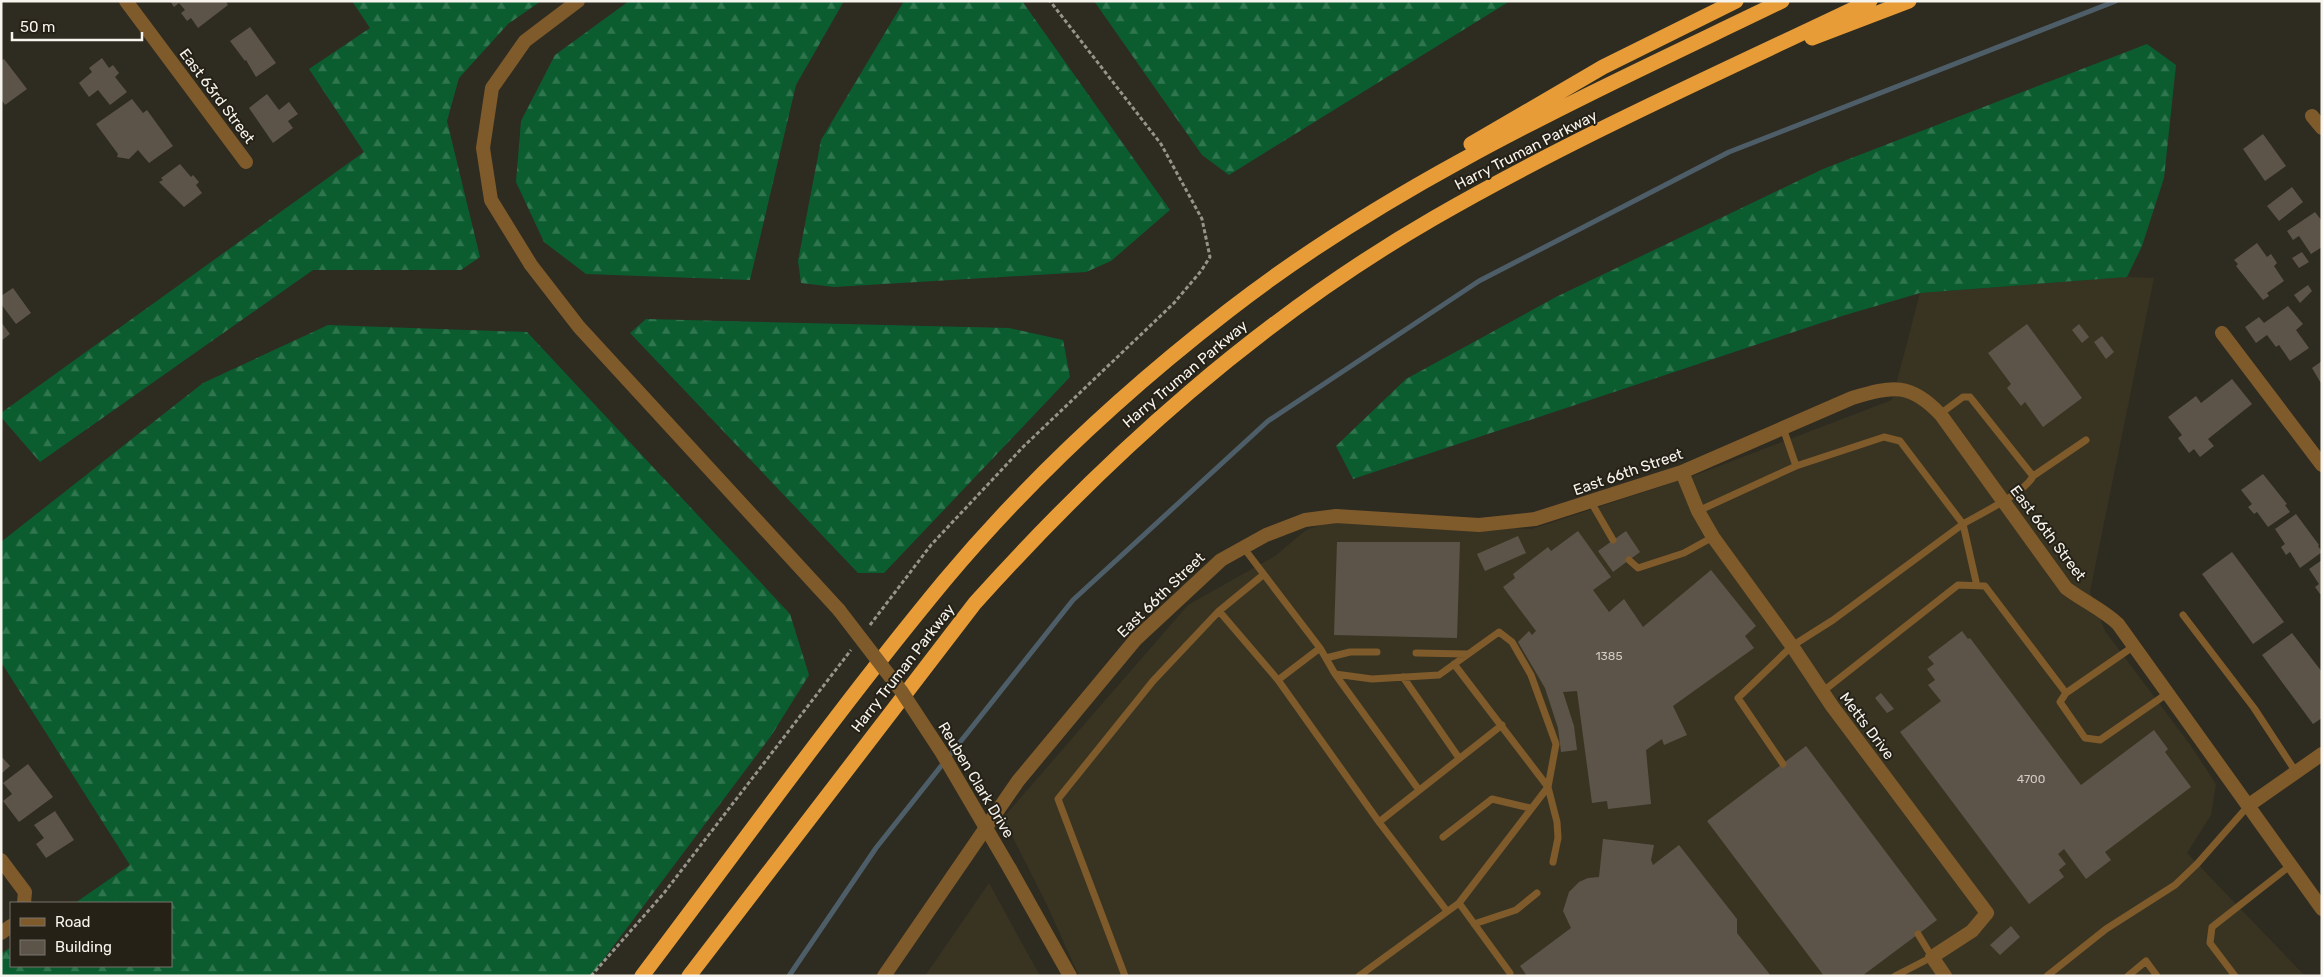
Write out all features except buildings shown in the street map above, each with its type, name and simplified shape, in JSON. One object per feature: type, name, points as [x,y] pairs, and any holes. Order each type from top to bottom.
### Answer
[{"type":"highway","points":[[1333,237],[1490,132],[1603,67],[1736,1]]},
{"type":"highway","name":"Harry Truman Parkway","points":[[642,976],[947,578],[993,526],[1088,432],[1174,354],[1230,309],[1333,237],[1414,186],[1496,141],[1782,1]]},
{"type":"highway","name":"Harry Truman Parkway","points":[[689,976],[975,603],[1069,503],[1158,418],[1254,339],[1354,268],[1433,218],[1513,174],[1870,1]]},
{"type":"highway","points":[[1726,70],[1909,1]]},
{"type":"street","name":"East 63rd Street","points":[[126,1],[246,162]]},
{"type":"street","name":"Reuben Clark Drive","points":[[578,1],[525,41],[492,88],[483,148],[491,200],[531,265],[580,327],[840,610],[902,692],[942,753],[1070,976]]},
{"type":"street","points":[[2312,116],[2322,128]]},
{"type":"street","points":[[2222,333],[2322,464]]},
{"type":"street","name":"East 66th Street","points":[[884,976],[1018,781],[1136,639],[1194,583],[1221,560],[1243,547],[1266,535],[1305,520],[1336,516],[1495,524],[1535,519],[1682,472],[1852,398],[1876,391],[1898,388],[1924,398],[1940,414],[2066,588],[2083,601],[2106,612],[2118,624],[2249,805],[2322,910]]},
{"type":"street","name":"Metts Drive","points":[[1682,472],[1698,511],[1713,537],[1792,646],[1822,692],[1986,913],[1972,931],[1932,957]]},
{"type":"street","points":[[2249,805],[2322,754]]},
{"type":"street","points":[[1,860],[25,898]]},
{"type":"street","points":[[1932,957],[1942,975]]},
{"type":"lane","points":[[1940,414],[1964,397],[1970,397],[2033,476]]},
{"type":"lane","points":[[1783,427],[1796,466]]},
{"type":"lane","points":[[1698,511],[1796,466],[1884,437],[1900,441],[1963,524],[1977,586]]},
{"type":"lane","points":[[1783,764],[1738,698],[1792,646],[1833,620],[1963,524],[2003,501],[2031,481],[2033,476],[2086,440]]},
{"type":"lane","points":[[1591,502],[1614,540]]},
{"type":"lane","points":[[1629,560],[1638,568],[1684,553],[1713,537]]},
{"type":"lane","points":[[1243,547],[1320,648],[1335,674],[1419,790]]},
{"type":"lane","points":[[1125,976],[1058,799],[1125,714],[1219,611],[1263,575]]},
{"type":"lane","points":[[1822,692],[1958,585],[1985,586],[2066,693]]},
{"type":"lane","points":[[1219,611],[1278,680],[1379,822],[1447,911]]},
{"type":"lane","points":[[2183,615],[2254,708],[2296,772]]},
{"type":"lane","points":[[1335,674],[1372,679],[1439,675],[1499,632],[1512,642],[1531,675],[1556,744],[1548,787],[1459,903],[1359,976]]},
{"type":"lane","points":[[2134,646],[2066,693],[2060,702],[2085,738],[2100,740],[2168,693]]},
{"type":"lane","points":[[1278,680],[1320,648]]},
{"type":"lane","points":[[1326,658],[1350,652],[1377,652]]},
{"type":"lane","points":[[1416,653],[1468,654]]},
{"type":"lane","points":[[1454,664],[1548,787],[1557,822],[1558,838],[1553,862]]},
{"type":"lane","points":[[1402,677],[1459,758]]},
{"type":"lane","points":[[1379,822],[1502,725]]},
{"type":"lane","points":[[1443,837],[1492,799],[1530,808]]},
{"type":"lane","points":[[2047,976],[2106,929],[2174,885],[2197,864],[2249,805]]},
{"type":"lane","points":[[2235,976],[2210,943],[2212,928],[2291,865]]},
{"type":"lane","points":[[1474,924],[1516,910],[1537,893]]},
{"type":"lane","points":[[1459,903],[1510,973]]},
{"type":"lane","points":[[1895,976],[1932,957],[1918,934]]},
{"type":"lane","points":[[2128,976],[2146,961],[2157,976]]},
{"type":"path","points":[[866,631],[931,545],[1023,447],[1174,303],[1201,271],[1210,257],[1202,219],[1161,144],[1050,1]]},
{"type":"path","points":[[591,976],[664,893],[854,647]]},
{"type":"shaded area","points":[[2127,277],[2154,278],[2090,592],[2105,631],[2191,746],[2216,784],[2211,815],[2187,853],[2305,976],[1079,976],[1046,903],[1003,818],[1188,605],[1275,556],[1306,530],[1326,523],[1380,522],[1532,529],[1693,476],[1892,400],[1920,293]]},
{"type":"shaded area","points":[[989,883],[1040,976],[925,976]]},
{"type":"green space","points":[[352,1],[541,1],[508,24],[459,78],[447,121],[480,257],[461,270],[313,270],[40,462],[1,417],[1,413],[364,152],[309,69],[370,28]]},
{"type":"green space","points":[[629,1],[844,1],[796,85],[750,280],[586,274],[544,242],[516,182],[521,121],[555,55]]},
{"type":"green space","points":[[904,1],[1022,1],[1170,210],[1111,261],[1086,272],[834,287],[801,283],[798,261],[821,140]]},
{"type":"green space","points":[[1094,1],[1510,1],[1229,175],[1202,155]]},
{"type":"green space","points":[[2147,44],[2176,65],[2164,178],[2142,246],[2127,277],[1920,293],[1842,316],[1353,479],[1336,446],[1406,379],[1556,297],[1823,169]]},
{"type":"green space","points":[[646,319],[1009,328],[1063,340],[1070,377],[884,573],[858,573],[630,333]]},
{"type":"green space","points":[[328,325],[527,332],[790,614],[809,675],[771,736],[591,976],[1,976],[1,954],[10,948],[10,967],[172,967],[172,902],[76,902],[130,865],[1,662],[1,542],[203,383]]},
{"type":"waterway","points":[[789,976],[876,848],[1073,600],[1268,421],[1479,281],[1729,152],[2116,1]]}]
